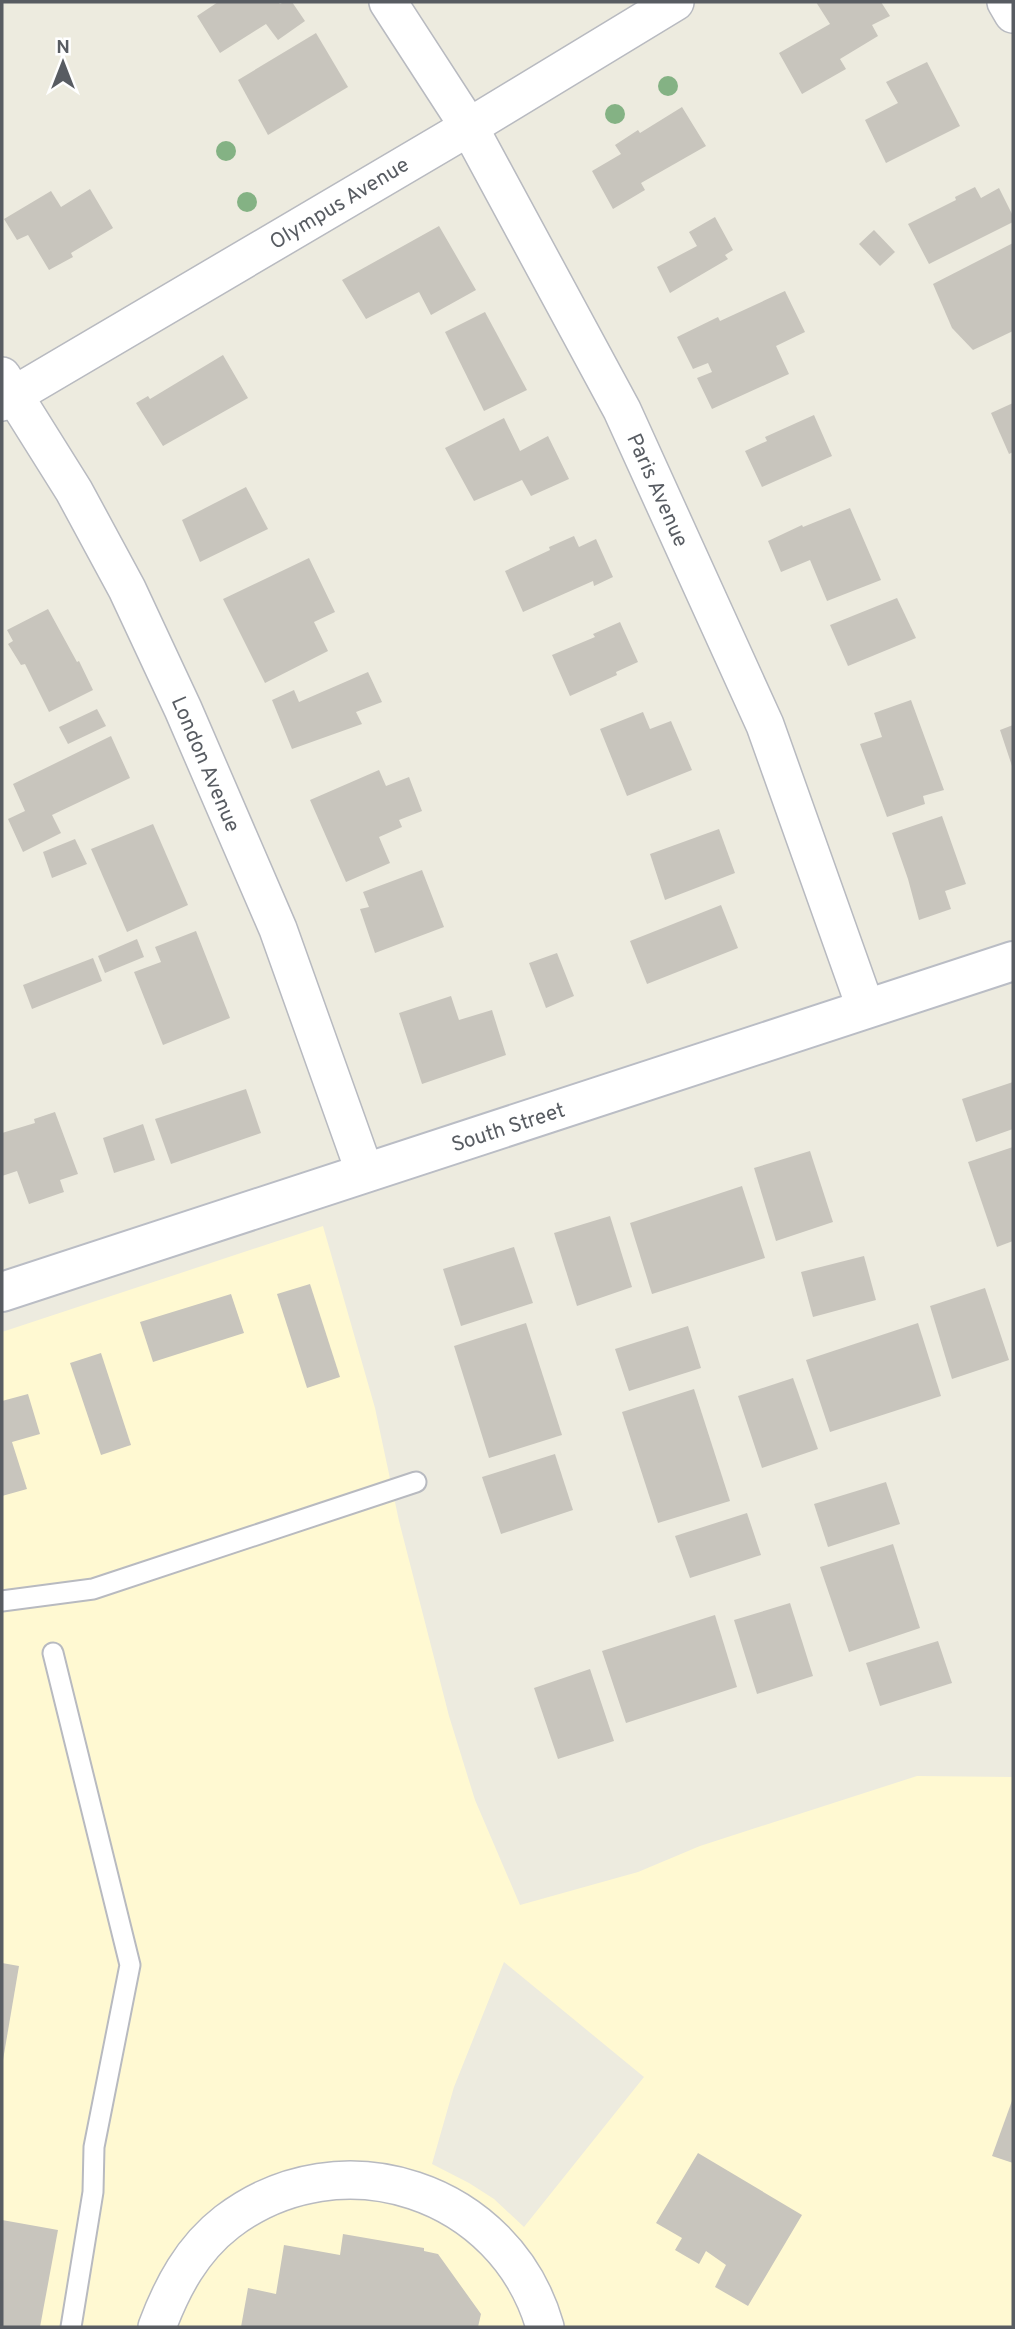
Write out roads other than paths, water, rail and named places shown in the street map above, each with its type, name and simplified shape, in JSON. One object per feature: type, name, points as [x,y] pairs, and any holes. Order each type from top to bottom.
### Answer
[{"type":"street","name":"Paris Avenue","points":[[388,2],[469,127],[622,410],[759,712],[866,1009]]},
{"type":"street","name":"Olympus Avenue","points":[[6,391],[469,127],[675,2]]},
{"type":"street","points":[[1006,2],[1013,13]]},
{"type":"street","name":"London Avenue","points":[[6,391],[81,503],[127,589],[184,709],[278,929],[365,1173]]},
{"type":"street","name":"South Street","points":[[2,1292],[1013,961]]},
{"type":"street","points":[[158,2327],[166,2302],[179,2277],[195,2254],[227,2222],[260,2201],[285,2190],[336,2180],[360,2180],[407,2187],[429,2195],[470,2218],[497,2242],[519,2269],[536,2301],[545,2327]]},
{"type":"lane","points":[[2,1601],[93,1589],[416,1482]]},
{"type":"lane","points":[[53,1653],[130,1965],[94,2147],[93,2192],[71,2327]]}]
